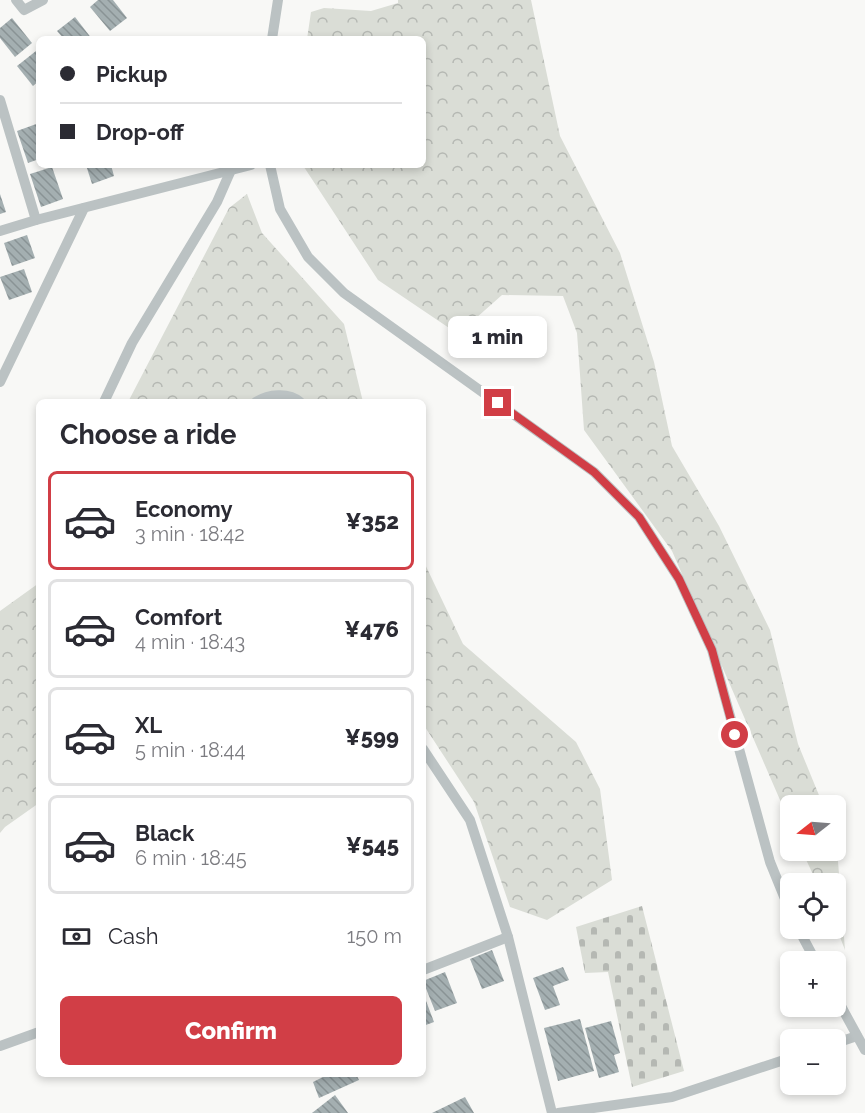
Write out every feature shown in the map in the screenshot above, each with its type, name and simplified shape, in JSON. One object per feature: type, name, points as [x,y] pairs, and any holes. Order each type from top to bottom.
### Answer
[{"type":"street","points":[[16,0],[24,10],[43,0]]},
{"type":"street","points":[[272,36],[278,0]]},
{"type":"street","points":[[0,100],[36,220]]},
{"type":"street","points":[[0,231],[239,168]]},
{"type":"street","points":[[271,168],[280,209],[291,228],[308,256],[344,293],[594,472],[639,517],[679,579],[712,650],[770,862],[780,886]]},
{"type":"street","points":[[105,399],[132,344],[217,202],[231,170]]},
{"type":"street","points":[[0,382],[84,208]]},
{"type":"street","points":[[261,399],[280,395],[296,399]]},
{"type":"street","points":[[426,754],[470,820],[508,937],[552,1113]]},
{"type":"street","points":[[426,969],[508,937]]},
{"type":"street","points":[[846,1015],[865,1050]]},
{"type":"street","points":[[0,1046],[36,1033]]},
{"type":"street","points":[[846,1039],[857,1035]]},
{"type":"street","points":[[558,1113],[672,1097],[780,1061]]},
{"type":"green space","points":[[398,0],[531,0],[560,136],[620,253],[654,362],[672,446],[719,526],[770,630],[798,744],[819,795],[780,795],[780,800],[672,551],[584,430],[577,333],[563,296],[502,295],[458,334],[378,280],[305,168],[426,168],[426,36],[307,36],[311,12],[324,8],[371,11],[398,3]]},
{"type":"green space","points":[[247,194],[262,233],[344,324],[362,399],[130,399],[229,208]]},
{"type":"green space","points":[[426,566],[463,644],[576,742],[600,789],[612,880],[547,920],[510,907],[474,802],[426,729]]},
{"type":"green space","points":[[36,585],[36,805],[0,833],[0,611]]},
{"type":"green space","points":[[807,861],[838,861],[839,873],[812,873]]},
{"type":"green space","points":[[642,906],[684,1071],[632,1087],[608,972],[585,973],[576,927]]},
{"type":"building","points":[[98,0],[113,0],[127,18],[110,31],[90,7]]},
{"type":"building","points":[[75,17],[90,36],[61,36],[57,31]]},
{"type":"building","points":[[12,18],[32,43],[15,57],[0,38],[0,28]]},
{"type":"building","points":[[36,51],[36,84],[33,86],[17,66]]},
{"type":"building","points":[[36,124],[36,160],[28,163],[17,131]]},
{"type":"building","points":[[52,168],[63,199],[41,207],[30,174]]},
{"type":"building","points":[[87,168],[112,168],[114,176],[92,184]]},
{"type":"building","points":[[0,194],[6,212],[0,214]]},
{"type":"building","points":[[27,235],[35,258],[12,266],[4,243]]},
{"type":"building","points":[[24,269],[32,292],[9,300],[0,277]]},
{"type":"building","points":[[492,950],[504,981],[482,989],[470,959]]},
{"type":"building","points":[[563,967],[569,980],[553,986],[560,1005],[545,1010],[533,978]]},
{"type":"building","points":[[445,972],[457,1003],[435,1011],[426,988],[426,980]]},
{"type":"building","points":[[426,1001],[434,1022],[426,1025]]},
{"type":"building","points":[[580,1019],[594,1071],[558,1081],[544,1028]]},
{"type":"building","points":[[611,1021],[620,1053],[614,1055],[619,1072],[599,1078],[585,1028]]},
{"type":"building","points":[[323,1077],[358,1077],[359,1080],[319,1098],[313,1082]]},
{"type":"building","points":[[335,1095],[348,1113],[312,1113]]},
{"type":"building","points":[[465,1097],[474,1113],[432,1113]]},
{"type":"route","points":[[498,403],[594,472],[639,517],[679,579],[712,650],[735,735]]}]
